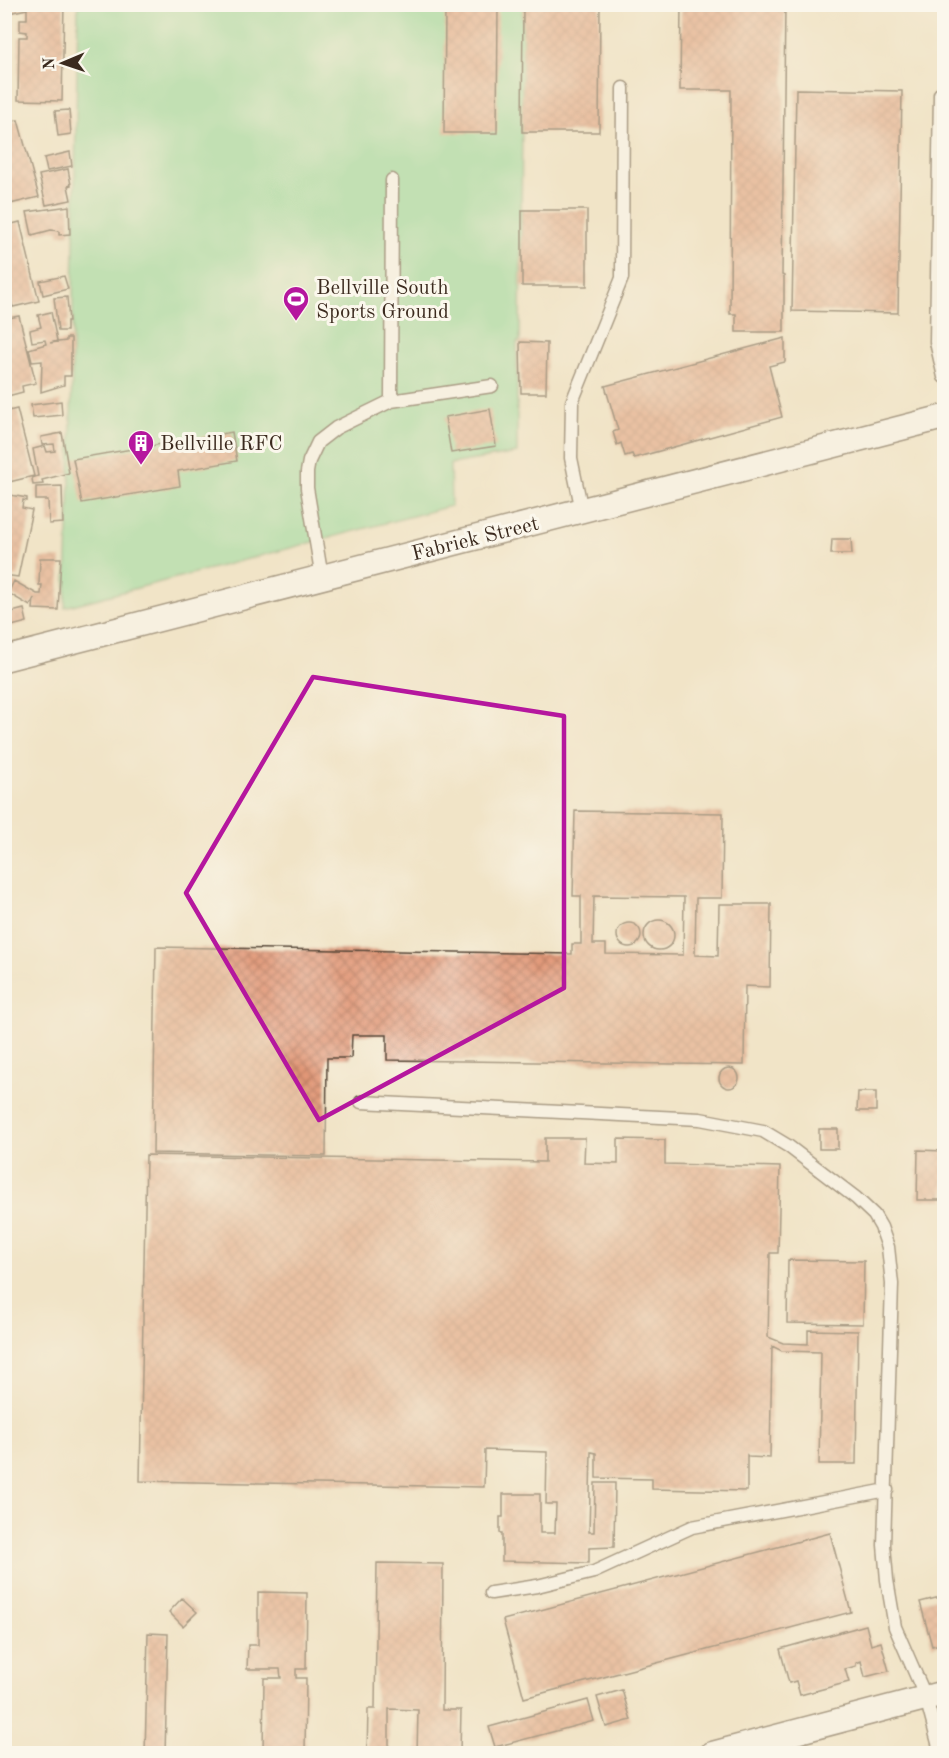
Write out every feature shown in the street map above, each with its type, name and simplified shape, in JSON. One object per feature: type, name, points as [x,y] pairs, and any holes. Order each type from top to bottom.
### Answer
[{"type":"street","name":"Fabriek Street","points":[[4,659],[945,417]]},
{"type":"street","points":[[712,1754],[935,1696]]},
{"type":"lane","points":[[582,511],[571,458],[572,402],[621,278],[623,88]]},
{"type":"lane","points":[[940,94],[936,342],[945,377]]},
{"type":"lane","points":[[391,401],[392,180]]},
{"type":"lane","points":[[322,578],[307,488],[309,461],[318,442],[325,435],[391,401],[492,386]]},
{"type":"lane","points":[[361,1102],[700,1119],[731,1123],[763,1131],[789,1146],[856,1198],[874,1215],[888,1247],[892,1284],[884,1545],[887,1580],[895,1627],[935,1696],[941,1754]]},
{"type":"lane","points":[[491,1593],[537,1586],[594,1572],[692,1527],[887,1490]]},
{"type":"highlighted area","points":[[313,677],[564,716],[564,988],[319,1120],[186,893]]},
{"type":"green space","name":"Bellville South Sports Ground","points":[[78,5],[523,5],[517,453],[450,464],[451,506],[65,607],[70,478]]},
{"type":"building","points":[[4,4],[64,4],[62,101],[18,100],[19,37],[27,37],[27,32],[20,31],[20,19],[27,19],[27,9],[4,14]]},
{"type":"building","points":[[445,4],[498,4],[497,133],[444,133]]},
{"type":"building","points":[[523,4],[600,4],[599,132],[522,132]]},
{"type":"building","points":[[681,4],[785,4],[782,275],[784,276],[784,332],[736,332],[736,314],[730,314],[731,90],[680,90]]},
{"type":"building","points":[[796,89],[902,91],[898,313],[792,311]]},
{"type":"building","points":[[69,110],[71,134],[58,136],[55,111]]},
{"type":"building","points":[[18,120],[39,197],[10,204],[4,181],[4,123]]},
{"type":"building","points":[[70,152],[72,166],[47,171],[44,158]]},
{"type":"building","points":[[68,169],[71,200],[46,205],[39,175]]},
{"type":"building","points":[[69,206],[70,234],[59,235],[59,231],[51,230],[32,235],[27,212]]},
{"type":"building","points":[[522,210],[587,210],[587,286],[522,286]]},
{"type":"building","points":[[20,222],[39,301],[13,307],[4,279],[4,226]]},
{"type":"building","points":[[64,276],[68,289],[43,295],[40,281]]},
{"type":"building","points":[[67,297],[69,321],[67,321],[67,331],[58,331],[54,298]]},
{"type":"building","points":[[51,312],[57,341],[50,343],[71,338],[71,376],[64,376],[64,385],[41,392],[42,361],[32,362],[29,349],[46,344],[45,340],[32,342],[30,330],[41,327],[38,315]]},
{"type":"building","points":[[19,316],[36,383],[22,386],[23,392],[4,397],[4,319]]},
{"type":"building","points":[[785,338],[785,362],[769,366],[782,417],[634,458],[632,454],[625,456],[621,443],[617,445],[613,432],[618,430],[605,386]]},
{"type":"building","points":[[520,342],[547,343],[546,393],[521,393]]},
{"type":"building","points":[[61,401],[62,415],[33,418],[31,405]]},
{"type":"building","points":[[17,409],[34,476],[5,483],[4,412]]},
{"type":"building","points":[[490,409],[496,446],[451,453],[445,417]]},
{"type":"building","name":"Bellville RFC","points":[[232,432],[237,461],[178,471],[180,486],[82,503],[73,459]]},
{"type":"building","points":[[62,433],[69,473],[42,480],[43,484],[33,485],[32,478],[38,476],[33,449],[45,446],[47,452],[55,451],[54,444],[42,445],[41,437]]},
{"type":"building","points":[[62,486],[63,523],[49,524],[48,500],[36,500],[36,487]]},
{"type":"building","points":[[4,494],[27,498],[27,501],[23,500],[22,508],[32,510],[18,577],[4,575]]},
{"type":"building","points":[[832,539],[851,539],[852,554],[831,554]]},
{"type":"building","points":[[40,558],[61,558],[58,610],[33,609],[34,598],[30,606],[8,593],[14,581],[41,594]]},
{"type":"building","points":[[24,609],[27,622],[4,628],[4,614]]},
{"type":"building","points":[[575,811],[723,813],[722,898],[696,898],[695,955],[718,956],[719,904],[771,904],[770,987],[745,986],[744,1065],[387,1060],[387,1035],[352,1035],[351,1058],[327,1058],[326,1156],[153,1153],[156,947],[572,954],[572,944],[581,944],[581,896],[573,896]],"holes":[[[594,896],[684,897],[683,955],[606,954],[606,944],[593,944]]]},
{"type":"building","points":[[659,920],[670,924],[674,935],[670,946],[659,950],[648,946],[644,935],[648,924]]},
{"type":"building","points":[[629,923],[637,927],[641,935],[637,943],[629,947],[621,943],[617,935],[621,927]]},
{"type":"building","points":[[729,1068],[736,1071],[739,1078],[736,1085],[729,1088],[722,1085],[719,1078],[722,1071]]},
{"type":"building","points":[[858,1092],[876,1092],[876,1111],[857,1111]]},
{"type":"building","points":[[819,1129],[838,1129],[838,1149],[819,1149]]},
{"type":"building","points":[[545,1138],[585,1138],[584,1163],[618,1164],[618,1139],[665,1140],[665,1164],[780,1167],[778,1253],[770,1253],[768,1337],[783,1343],[808,1344],[808,1330],[858,1331],[856,1464],[819,1464],[821,1352],[782,1351],[772,1346],[770,1458],[747,1455],[747,1491],[652,1489],[652,1479],[596,1478],[596,1453],[591,1452],[589,1532],[594,1532],[595,1483],[615,1483],[614,1547],[589,1548],[589,1563],[502,1561],[500,1517],[503,1517],[503,1494],[540,1494],[540,1533],[555,1533],[556,1504],[546,1504],[547,1452],[485,1450],[484,1487],[140,1481],[146,1155],[545,1162]]},
{"type":"building","points":[[918,1150],[944,1151],[944,1200],[917,1200]]},
{"type":"building","points":[[788,1260],[864,1261],[863,1324],[787,1323]]},
{"type":"building","points":[[830,1533],[851,1612],[524,1698],[503,1620]]},
{"type":"building","points":[[377,1563],[443,1564],[442,1710],[461,1710],[460,1752],[417,1754],[418,1710],[389,1709],[389,1754],[367,1754],[368,1709],[375,1709]]},
{"type":"building","points":[[258,1592],[307,1593],[306,1669],[296,1669],[296,1678],[306,1678],[305,1754],[263,1754],[264,1678],[281,1678],[280,1669],[247,1669],[248,1645],[258,1645]]},
{"type":"building","points":[[944,1596],[944,1643],[932,1646],[920,1602]]},
{"type":"building","points":[[182,1598],[197,1612],[183,1626],[169,1612]]},
{"type":"building","points":[[866,1625],[871,1645],[881,1642],[889,1671],[865,1677],[861,1661],[856,1663],[856,1666],[845,1669],[849,1682],[800,1695],[796,1681],[789,1683],[780,1649]]},
{"type":"building","points":[[148,1633],[168,1634],[165,1754],[145,1754]]},
{"type":"building","points":[[622,1690],[631,1720],[606,1727],[597,1697]]},
{"type":"building","points":[[588,1700],[594,1721],[495,1747],[489,1727]]},
{"type":"place","name":"Bellville South Sports Ground","points":[[296,322]]},
{"type":"place","name":"Bellville RFC","points":[[141,466]]}]
